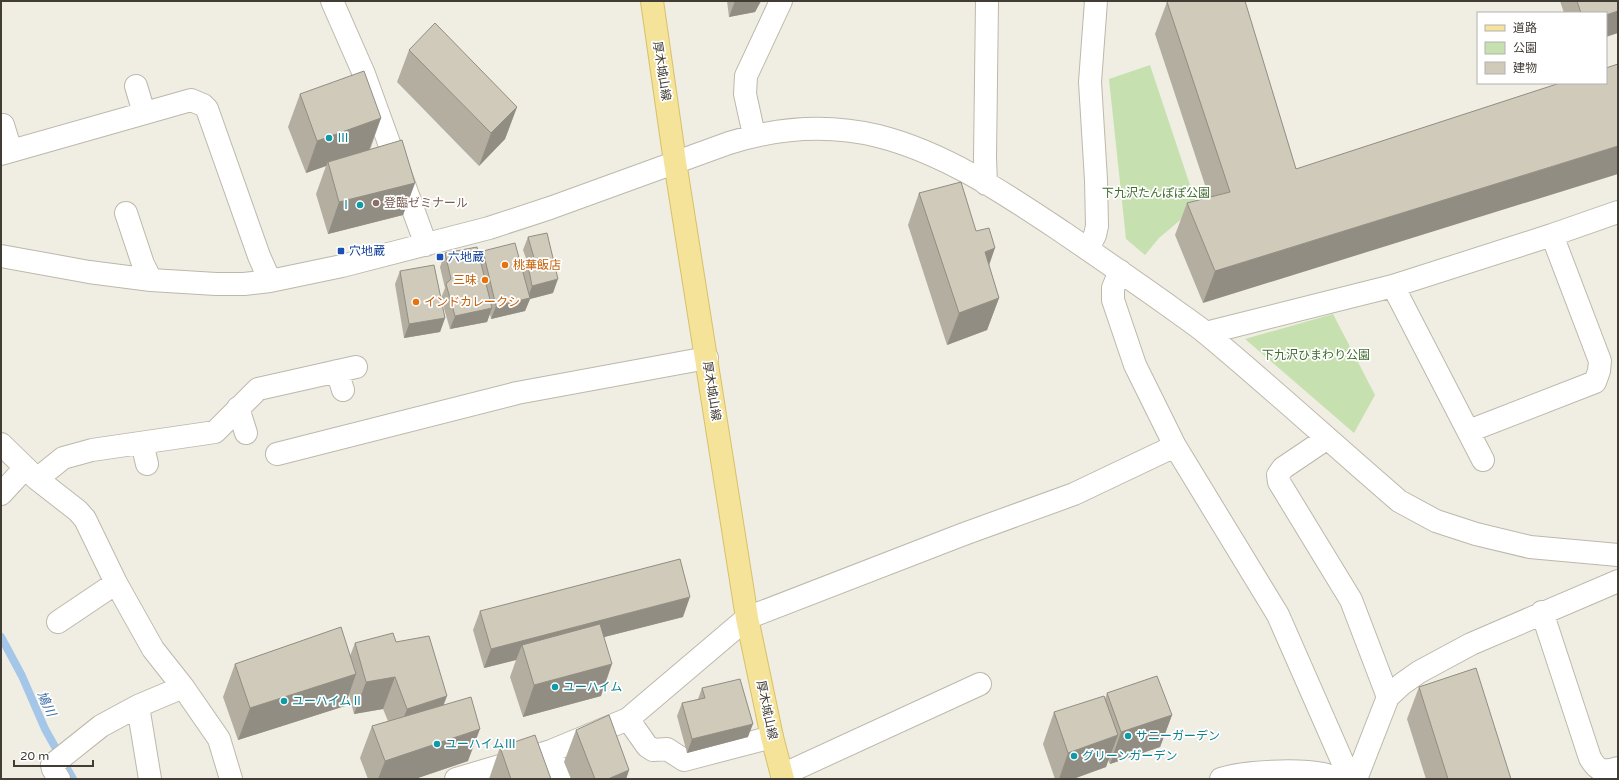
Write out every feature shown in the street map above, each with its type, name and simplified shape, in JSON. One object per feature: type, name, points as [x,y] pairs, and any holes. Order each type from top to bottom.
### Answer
[{"type":"main road","name":"厚木城山線","points":[[652,1],[675,162],[747,618],[782,777]]},
{"type":"street","points":[[332,1],[364,74],[426,245]]},
{"type":"street","points":[[754,135],[745,94],[746,76],[781,1]]},
{"type":"street","points":[[986,184],[987,1]]},
{"type":"street","points":[[1088,249],[1095,235],[1097,226],[1096,173],[1090,82],[1096,1]]},
{"type":"street","points":[[136,86],[144,114]]},
{"type":"street","points":[[3,125],[6,153],[191,100],[198,102],[207,109],[270,281]]},
{"type":"street","points":[[1,256],[89,272],[151,280],[216,284],[244,284],[270,281],[307,274],[489,228],[550,208],[754,135],[784,131],[821,129],[850,131],[877,136],[911,146],[936,157],[986,184],[1041,217],[1120,271],[1206,333],[1399,501],[1436,521],[1476,534],[1530,547],[1618,555]]},
{"type":"street","points":[[1206,333],[1227,329],[1393,286],[1552,235],[1618,212]]},
{"type":"street","points":[[126,213],[143,264],[151,280]]},
{"type":"street","points":[[1469,431],[1595,382],[1599,371],[1600,361],[1552,235]]},
{"type":"street","points":[[1120,271],[1113,288],[1113,300],[1135,365],[1175,446],[1278,615],[1350,779]]},
{"type":"street","points":[[1393,286],[1483,460]]},
{"type":"street","points":[[277,454],[517,393],[707,358]]},
{"type":"street","points":[[1,494],[31,473],[64,458],[92,450],[215,432],[258,389],[345,376]]},
{"type":"street","points":[[238,408],[246,433]]},
{"type":"street","points":[[1326,439],[1283,468],[1278,475],[1279,482],[1351,600],[1388,697]]},
{"type":"street","points":[[142,443],[147,464]]},
{"type":"street","points":[[1,444],[31,473],[78,511],[85,519],[116,583],[153,649],[183,687],[219,738],[231,779]]},
{"type":"street","points":[[463,778],[551,751],[628,719],[747,618],[964,534],[1074,494],[1175,446]]},
{"type":"street","points":[[1356,779],[1388,697],[1402,684],[1440,660],[1471,644],[1542,612],[1618,581]]},
{"type":"street","points":[[58,622],[116,583]]},
{"type":"street","points":[[1542,612],[1590,758],[1595,767],[1602,770],[1618,768]]},
{"type":"street","points":[[782,777],[980,684]]},
{"type":"street","points":[[56,772],[69,751],[101,726],[138,706],[183,687]]},
{"type":"street","points":[[138,706],[150,779]]},
{"type":"street","points":[[628,719],[646,746],[653,750],[667,749],[684,760],[772,737]]},
{"type":"street","points":[[551,751],[561,779]]},
{"type":"street","points":[[1221,779],[1230,776],[1280,772],[1324,774],[1338,779]]},
{"type":"green space","name":"下九沢たんぽぽ公園","points":[[1150,65],[1197,206],[1159,238],[1145,255],[1126,239],[1109,79]]},
{"type":"green space","name":"下九沢ひまわり公園","points":[[1333,314],[1375,395],[1354,433],[1245,339]]},
{"type":"building","points":[[1245,1],[1296,169],[1557,84],[1607,84],[1607,68],[1618,64],[1618,146],[1215,271],[1187,203],[1230,192],[1167,2]]},
{"type":"building","points":[[1577,1],[1618,1],[1618,11],[1607,15],[1607,12],[1581,12]]},
{"type":"building","points":[[435,23],[517,107],[491,133],[409,50]]},
{"type":"building","points":[[364,71],[381,118],[317,141],[300,94]]},
{"type":"building","points":[[402,140],[415,183],[339,202],[328,162]]},
{"type":"building","points":[[961,182],[976,231],[989,228],[995,248],[985,252],[999,298],[959,313],[919,193]]},
{"type":"building","points":[[547,233],[558,279],[532,286],[527,260],[534,258],[528,237]]},
{"type":"building","points":[[515,243],[530,298],[496,306],[483,251]]},
{"type":"building","points":[[477,247],[492,308],[455,316],[446,284],[451,279],[445,253]]},
{"type":"building","points":[[434,265],[445,318],[409,324],[400,271]]},
{"type":"building","points":[[680,559],[690,597],[491,649],[480,611]]},
{"type":"building","points":[[600,624],[612,664],[534,685],[522,645]]},
{"type":"building","points":[[341,627],[356,674],[250,708],[235,664]]},
{"type":"building","points":[[393,633],[396,642],[429,636],[447,696],[407,709],[395,677],[366,682],[355,643]]},
{"type":"building","points":[[1476,668],[1511,779],[1448,779],[1419,687]]},
{"type":"building","points":[[1157,676],[1172,715],[1121,732],[1107,693]]},
{"type":"building","points":[[740,679],[753,724],[692,739],[682,703],[705,698],[702,688]]},
{"type":"building","points":[[1104,696],[1118,735],[1068,753],[1054,712]]},
{"type":"building","points":[[471,697],[480,729],[385,761],[372,726]]},
{"type":"building","points":[[609,715],[629,770],[608,779],[595,779],[576,730]]},
{"type":"building","points":[[535,735],[551,779],[511,779],[500,747]]},
{"type":"waterway","name":"鳩川","points":[[1,637],[22,676],[45,729],[73,779]]},
{"type":"place","name":"Ⅲ","points":[[329,138]]},
{"type":"place","name":"登臨ゼミナール","points":[[376,203]]},
{"type":"place","name":"Ⅰ","points":[[360,205]]},
{"type":"place","name":"穴地蔵","points":[[341,251]]},
{"type":"place","name":"六地蔵","points":[[440,257]]},
{"type":"place","name":"桃華飯店","points":[[505,265]]},
{"type":"place","name":"三味","points":[[485,280]]},
{"type":"place","name":"インドカレークシ","points":[[416,302]]},
{"type":"place","name":"ユーハイム","points":[[555,687]]},
{"type":"place","name":"ユーハイムⅡ","points":[[284,701]]},
{"type":"place","name":"サニーガーデン","points":[[1128,736]]},
{"type":"place","name":"ユーハイムⅢ","points":[[437,744]]},
{"type":"place","name":"グリーンガーデン","points":[[1074,756]]}]
